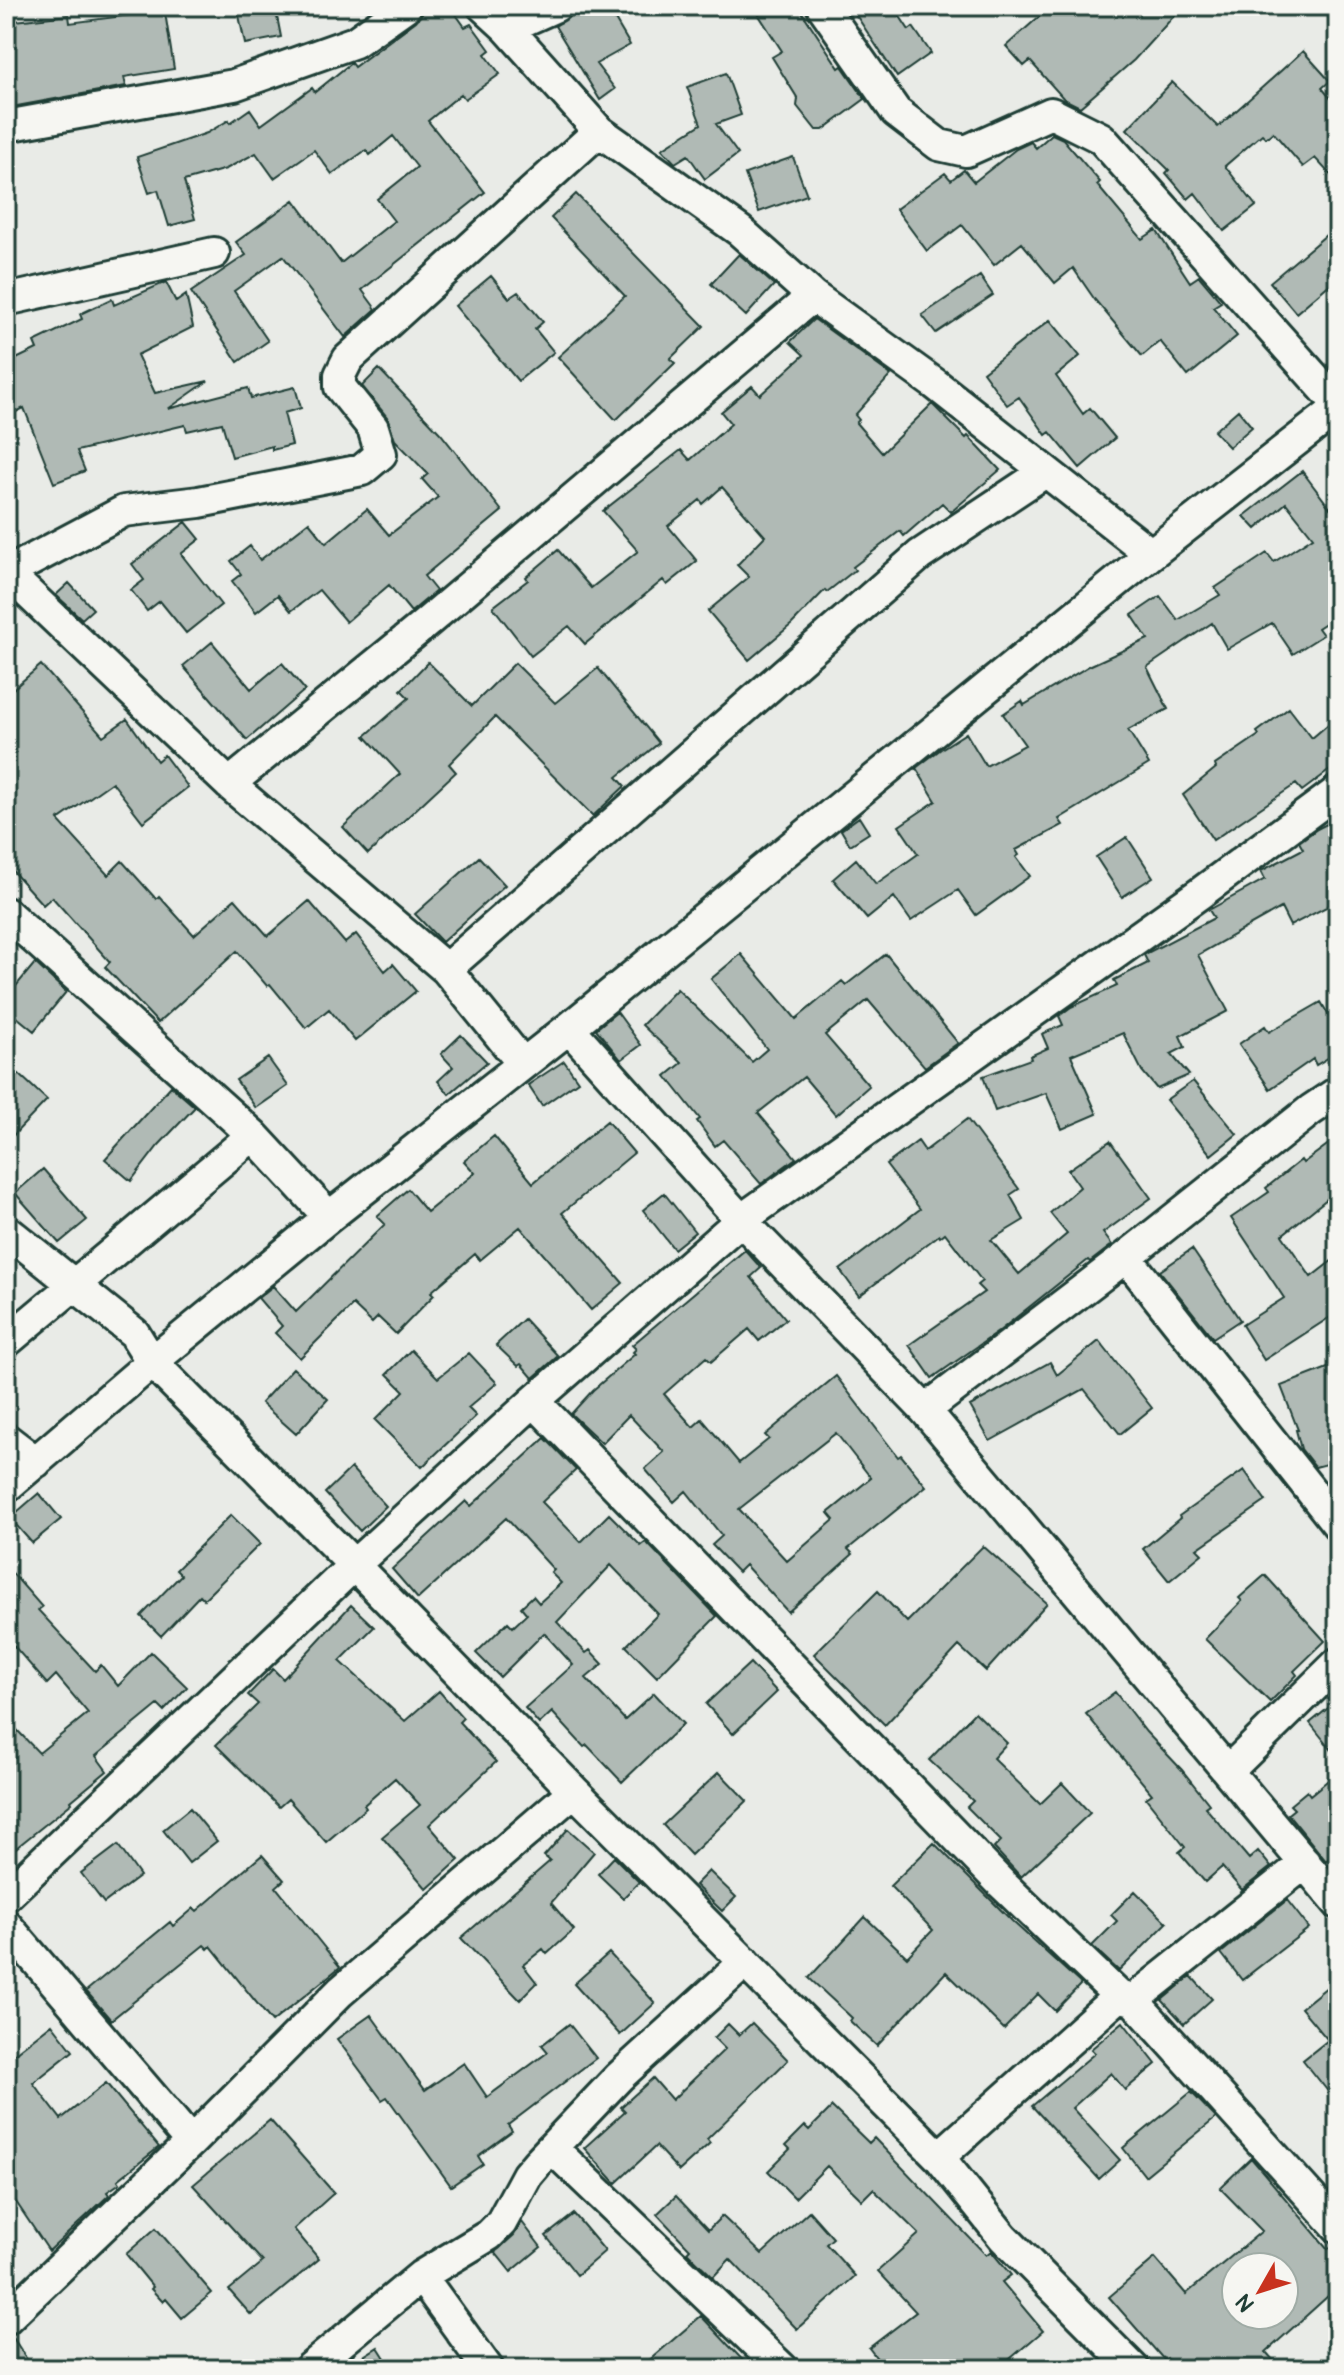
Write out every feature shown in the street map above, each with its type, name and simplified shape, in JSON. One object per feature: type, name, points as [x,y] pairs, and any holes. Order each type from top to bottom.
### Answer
[{"type":"street","points":[[6,126],[234,85],[355,42],[406,6]]},
{"type":"street","points":[[483,6],[507,28],[599,131],[740,231],[813,296],[935,384],[1151,554]]},
{"type":"street","points":[[507,28],[556,6]]},
{"type":"street","points":[[6,1487],[329,1217],[569,1028],[1151,554],[1338,406],[1101,138],[1051,113],[966,151],[939,145],[896,112],[822,6]]},
{"type":"street","points":[[523,1064],[446,969],[229,784],[7,572],[124,511],[199,502],[362,470],[381,454],[373,428],[340,387],[340,375],[348,359],[599,131]]},
{"type":"street","points":[[6,300],[214,253]]},
{"type":"street","points":[[229,784],[419,629],[813,296]]},
{"type":"street","points":[[446,969],[920,555],[1045,472]]},
{"type":"street","points":[[6,1896],[354,1565],[534,1401],[741,1220],[1199,894],[1338,791]]},
{"type":"street","points":[[6,913],[253,1135],[329,1217]]},
{"type":"street","points":[[569,1028],[741,1220],[925,1410],[1338,1903]]},
{"type":"street","points":[[925,1410],[1126,1257],[1311,1110],[1337,1094]]},
{"type":"street","points":[[6,1342],[253,1135]]},
{"type":"street","points":[[6,1230],[134,1333],[152,1362],[939,2157],[1003,2237],[1134,2369]]},
{"type":"street","points":[[1126,1257],[1338,1525]]},
{"type":"street","points":[[534,1401],[1002,1884],[1126,1998],[1338,2227]]},
{"type":"street","points":[[6,1439],[36,1462]]},
{"type":"street","points":[[1228,1771],[1338,1663]]},
{"type":"street","points":[[6,2319],[191,2142],[340,1992],[574,1791]]},
{"type":"street","points":[[939,2157],[1126,1998],[1305,1863]]},
{"type":"street","points":[[6,1925],[191,2142]]},
{"type":"street","points":[[309,2369],[421,2276],[489,2235],[501,2223],[527,2175],[552,2148],[619,2077],[745,1962]]},
{"type":"street","points":[[552,2148],[783,2369]]},
{"type":"street","points":[[421,2276],[488,2369]]},
{"type":"building","points":[[129,6],[164,6],[174,69],[124,77],[126,86],[6,108],[6,22],[69,15],[70,23],[131,15]]},
{"type":"building","points":[[237,6],[275,6],[281,37],[245,44]]},
{"type":"building","points":[[424,6],[450,6],[465,27],[471,24],[490,50],[485,54],[500,74],[465,99],[461,94],[428,121],[485,192],[362,290],[376,309],[345,337],[283,256],[234,291],[268,341],[238,362],[191,292],[246,255],[236,242],[294,200],[341,263],[394,221],[377,199],[417,167],[393,136],[370,155],[366,150],[332,174],[314,150],[274,178],[256,153],[226,169],[184,181],[195,219],[169,226],[158,190],[149,193],[137,157],[207,133],[229,120],[230,123],[250,109],[261,125],[312,88],[315,92],[351,63],[354,67],[416,21]]},
{"type":"building","points":[[585,6],[607,6],[630,45],[596,64],[615,89],[600,100],[555,26]]},
{"type":"building","points":[[753,6],[798,6],[839,68],[842,66],[865,99],[823,130],[816,130],[797,106],[798,99],[772,57],[782,51]]},
{"type":"building","points":[[850,6],[893,6],[909,30],[913,27],[931,53],[897,77]]},
{"type":"building","points":[[1051,6],[1183,6],[1134,60],[1080,107],[1064,99],[1030,61],[1024,66],[1006,46]]},
{"type":"building","points":[[1303,51],[1330,81],[1322,88],[1338,107],[1338,183],[1315,158],[1303,167],[1273,132],[1266,138],[1262,134],[1225,166],[1256,206],[1224,231],[1195,193],[1188,199],[1166,173],[1169,170],[1127,129],[1172,82],[1218,127]]},
{"type":"building","points":[[726,73],[741,115],[716,124],[738,154],[705,179],[688,155],[675,163],[662,149],[701,124],[687,87]]},
{"type":"building","points":[[1052,134],[1063,139],[1100,182],[1097,185],[1142,239],[1156,230],[1190,282],[1199,276],[1221,302],[1213,307],[1237,336],[1188,376],[1160,341],[1142,356],[1095,300],[1073,268],[1055,283],[1022,243],[994,265],[962,225],[927,251],[896,209],[945,173],[951,180],[964,170],[974,182],[1016,149],[1031,142],[1036,148]]},
{"type":"building","points":[[793,157],[807,195],[759,212],[745,174]]},
{"type":"building","points":[[576,194],[704,326],[670,359],[675,363],[616,420],[558,357],[625,296],[551,218]]},
{"type":"building","points":[[1338,225],[1338,277],[1296,313],[1270,282]]},
{"type":"building","points":[[739,254],[774,285],[746,316],[711,284]]},
{"type":"building","points":[[491,276],[509,298],[518,292],[543,322],[535,329],[554,352],[518,381],[455,306]]},
{"type":"building","points":[[980,276],[993,295],[936,333],[922,315]]},
{"type":"building","points":[[166,282],[176,302],[186,295],[193,327],[137,355],[155,393],[208,381],[168,409],[248,388],[251,398],[295,387],[301,408],[284,413],[292,445],[272,450],[272,446],[232,457],[222,423],[187,431],[185,425],[77,451],[85,471],[54,483],[24,408],[6,417],[6,364],[37,349],[34,342],[82,319],[80,314],[112,299],[114,305]]},
{"type":"building","points":[[814,319],[891,375],[855,415],[859,420],[856,423],[882,453],[932,404],[1000,470],[951,512],[942,503],[904,536],[900,531],[853,567],[855,570],[827,592],[825,590],[792,624],[749,660],[708,611],[749,577],[737,565],[765,536],[722,487],[703,504],[700,500],[668,526],[697,561],[667,585],[663,580],[585,644],[569,626],[531,656],[493,607],[528,580],[526,577],[558,550],[591,588],[638,551],[603,511],[681,450],[690,460],[731,424],[721,412],[752,386],[760,395],[804,355],[790,342]]},
{"type":"building","points":[[1050,320],[1080,356],[1056,376],[1083,414],[1090,408],[1115,438],[1080,468],[1050,432],[1046,435],[1019,397],[1007,405],[983,372]]},
{"type":"building","points":[[379,369],[441,434],[502,511],[424,576],[436,591],[411,612],[389,585],[346,622],[319,590],[291,611],[278,595],[256,612],[232,581],[241,574],[231,561],[250,546],[260,560],[309,522],[326,543],[367,509],[389,535],[438,497],[422,479],[428,474],[395,440],[387,417],[362,386]]},
{"type":"building","points":[[1238,410],[1252,427],[1229,447],[1214,431]]},
{"type":"building","points":[[1302,471],[1330,508],[1338,502],[1338,615],[1318,628],[1323,635],[1293,654],[1272,623],[1227,649],[1212,623],[1147,667],[1168,709],[1128,730],[1149,764],[1059,819],[1063,825],[1016,850],[1019,855],[1016,857],[1030,876],[976,915],[958,890],[911,921],[894,897],[867,919],[833,879],[856,859],[876,884],[918,854],[899,826],[936,801],[916,768],[966,733],[986,766],[1025,745],[1003,714],[1089,666],[1148,639],[1132,615],[1160,596],[1178,620],[1220,595],[1215,588],[1267,553],[1274,562],[1313,537],[1286,503],[1256,529],[1244,516]]},
{"type":"building","points":[[186,522],[200,539],[181,554],[221,605],[186,633],[160,601],[147,611],[131,590],[144,580],[132,564]]},
{"type":"building","points":[[69,583],[93,609],[82,619],[56,595]]},
{"type":"building","points":[[212,642],[251,689],[282,663],[305,690],[247,740],[183,666]]},
{"type":"building","points":[[428,662],[472,706],[515,663],[555,703],[598,668],[659,743],[617,777],[625,786],[593,816],[495,717],[449,764],[456,772],[368,854],[343,827],[400,774],[365,736],[409,698],[401,690]]},
{"type":"building","points":[[41,665],[103,736],[127,719],[157,761],[164,755],[188,787],[143,822],[112,782],[58,820],[108,875],[122,861],[194,935],[235,899],[268,936],[309,901],[345,943],[356,934],[385,971],[393,964],[416,991],[355,1041],[329,1009],[306,1028],[270,984],[267,986],[237,951],[158,1023],[105,967],[110,962],[52,897],[43,905],[6,864],[6,695]]},
{"type":"building","points":[[1289,708],[1312,738],[1338,716],[1338,764],[1302,791],[1296,784],[1213,840],[1183,795],[1216,768],[1215,765],[1259,735],[1257,732]]},
{"type":"building","points":[[859,817],[869,833],[850,845],[841,830]]},
{"type":"building","points":[[1338,818],[1338,901],[1290,926],[1281,908],[1198,955],[1228,1011],[1180,1036],[1185,1047],[1171,1054],[1189,1075],[1157,1089],[1142,1071],[1123,1033],[1071,1055],[1097,1114],[1062,1129],[1046,1093],[995,1111],[983,1076],[1031,1059],[1030,1056],[1048,1048],[1042,1034],[1063,1025],[1059,1016],[1071,1007],[1117,986],[1114,980],[1148,963],[1144,955],[1214,918],[1209,910],[1265,879],[1261,871],[1303,849],[1299,842]]},
{"type":"building","points":[[1127,837],[1153,877],[1122,897],[1096,857]]},
{"type":"building","points":[[479,857],[505,885],[442,942],[415,914]]},
{"type":"building","points":[[741,954],[796,1019],[842,981],[846,985],[886,954],[958,1043],[925,1067],[868,1000],[825,1035],[869,1086],[836,1115],[804,1077],[758,1113],[796,1158],[761,1184],[723,1140],[715,1146],[697,1121],[700,1119],[666,1076],[682,1063],[642,1025],[677,989],[752,1062],[767,1049],[711,979]]},
{"type":"building","points":[[35,963],[66,992],[34,1031],[6,1008],[6,998]]},
{"type":"building","points":[[1321,1002],[1338,1031],[1338,1052],[1316,1065],[1313,1059],[1270,1089],[1239,1044],[1265,1026],[1269,1032]]},
{"type":"building","points":[[617,1012],[641,1045],[621,1060],[596,1029]]},
{"type":"building","points":[[461,1035],[487,1062],[449,1094],[438,1081],[453,1067],[441,1054]]},
{"type":"building","points":[[268,1058],[288,1086],[256,1108],[236,1080]]},
{"type":"building","points":[[564,1061],[578,1081],[542,1106],[528,1085]]},
{"type":"building","points":[[19,1074],[47,1100],[6,1143],[6,1087]]},
{"type":"building","points":[[1193,1081],[1237,1134],[1211,1155],[1166,1100]]},
{"type":"building","points":[[171,1086],[195,1107],[158,1146],[131,1181],[105,1159]]},
{"type":"building","points":[[967,1119],[1019,1189],[1010,1195],[1024,1220],[991,1240],[1019,1274],[1067,1234],[1050,1213],[1080,1187],[1068,1170],[1110,1141],[1151,1198],[1103,1233],[1112,1245],[932,1378],[909,1345],[984,1292],[977,1285],[982,1281],[945,1233],[859,1296],[840,1270],[920,1209],[886,1165],[918,1141],[925,1151]]},
{"type":"building","points":[[607,1121],[634,1153],[562,1213],[623,1283],[591,1310],[520,1227],[480,1260],[475,1254],[431,1292],[434,1295],[396,1334],[378,1317],[372,1323],[353,1305],[300,1358],[275,1333],[282,1326],[258,1298],[273,1286],[296,1312],[385,1224],[377,1216],[408,1189],[427,1212],[475,1173],[464,1161],[494,1136],[533,1183]]},
{"type":"building","points":[[1338,1137],[1338,1190],[1282,1235],[1311,1277],[1338,1256],[1338,1312],[1264,1360],[1242,1325],[1284,1298],[1231,1218],[1269,1192],[1266,1188],[1301,1160],[1303,1163]]},
{"type":"building","points":[[43,1169],[87,1220],[59,1243],[15,1193]]},
{"type":"building","points":[[664,1193],[695,1232],[674,1249],[643,1210]]},
{"type":"building","points":[[1192,1249],[1240,1320],[1213,1338],[1160,1271]]},
{"type":"building","points":[[745,1250],[761,1268],[751,1277],[786,1319],[759,1341],[749,1329],[711,1362],[706,1357],[664,1394],[693,1427],[702,1419],[739,1463],[769,1439],[765,1435],[836,1376],[898,1457],[901,1455],[926,1486],[848,1549],[853,1554],[788,1612],[745,1565],[738,1572],[712,1545],[722,1536],[686,1491],[674,1502],[645,1469],[664,1452],[629,1415],[602,1443],[571,1414],[593,1390],[635,1354],[636,1349],[632,1345]],"holes":[[[836,1433],[871,1478],[828,1513],[834,1520],[787,1561],[739,1509]]]},
{"type":"building","points":[[524,1319],[558,1356],[533,1378],[521,1364],[518,1366],[496,1345]]},
{"type":"building","points":[[1099,1341],[1152,1408],[1120,1434],[1084,1389],[990,1441],[970,1406],[1050,1362],[1057,1375]]},
{"type":"building","points":[[411,1350],[438,1378],[469,1353],[497,1383],[468,1408],[476,1416],[422,1467],[375,1420],[404,1391],[387,1374]]},
{"type":"building","points":[[1338,1364],[1338,1461],[1315,1467],[1301,1449],[1298,1430],[1281,1386]]},
{"type":"building","points":[[293,1368],[328,1399],[296,1434],[261,1403]]},
{"type":"building","points":[[545,1438],[576,1470],[542,1502],[581,1542],[609,1514],[641,1546],[646,1542],[717,1616],[657,1677],[626,1646],[658,1614],[611,1565],[557,1622],[586,1653],[590,1650],[603,1664],[586,1678],[625,1720],[654,1693],[683,1724],[622,1782],[552,1712],[539,1724],[525,1708],[573,1665],[544,1633],[500,1677],[476,1653],[508,1622],[513,1627],[527,1614],[521,1607],[533,1596],[539,1603],[561,1583],[551,1573],[554,1570],[506,1518],[418,1599],[392,1569],[466,1501],[471,1506]]},
{"type":"building","points":[[351,1468],[386,1506],[360,1531],[325,1493]]},
{"type":"building","points":[[1244,1470],[1266,1501],[1197,1549],[1202,1554],[1169,1581],[1143,1549],[1179,1516]]},
{"type":"building","points":[[39,1493],[61,1519],[32,1543],[10,1518]]},
{"type":"building","points":[[231,1515],[260,1544],[204,1599],[200,1595],[161,1636],[141,1616],[181,1575],[176,1570]]},
{"type":"building","points":[[983,1546],[1047,1603],[986,1671],[959,1646],[885,1725],[814,1654],[878,1591],[907,1622]]},
{"type":"building","points":[[6,1566],[42,1607],[38,1610],[95,1671],[101,1665],[118,1686],[151,1652],[187,1687],[164,1711],[158,1705],[96,1756],[107,1771],[6,1856],[6,1738],[16,1729],[39,1753],[88,1713],[56,1675],[47,1684],[6,1637]]},
{"type":"building","points":[[1265,1575],[1325,1641],[1294,1671],[1297,1675],[1270,1702],[1205,1639],[1242,1601],[1239,1598]]},
{"type":"building","points":[[351,1605],[374,1627],[340,1661],[405,1721],[439,1691],[463,1718],[459,1722],[496,1762],[429,1825],[459,1860],[427,1889],[382,1837],[420,1805],[395,1778],[326,1842],[288,1799],[279,1807],[216,1745],[258,1704],[248,1695],[273,1669],[283,1679]]},
{"type":"building","points":[[750,1663],[777,1692],[733,1734],[706,1704]]},
{"type":"building","points":[[1115,1692],[1146,1732],[1182,1770],[1209,1804],[1205,1807],[1249,1859],[1258,1851],[1271,1867],[1242,1890],[1222,1867],[1205,1882],[1179,1852],[1185,1847],[1146,1798],[1152,1794],[1086,1714]]},
{"type":"building","points":[[1338,1700],[1338,1758],[1310,1723]]},
{"type":"building","points":[[975,1712],[1007,1743],[993,1758],[1040,1804],[1062,1783],[1090,1813],[1021,1877],[994,1848],[1001,1841],[967,1807],[973,1801],[929,1760]]},
{"type":"building","points":[[719,1772],[747,1801],[691,1855],[663,1825]]},
{"type":"building","points":[[1338,1772],[1338,1850],[1326,1861],[1288,1814],[1294,1809],[1290,1805],[1307,1791],[1310,1795]]},
{"type":"building","points":[[190,1808],[217,1841],[189,1863],[163,1830]]},
{"type":"building","points":[[568,1829],[594,1852],[551,1903],[574,1930],[547,1954],[543,1949],[523,1965],[537,1983],[520,2000],[461,1938],[550,1861],[544,1856]]},
{"type":"building","points":[[934,1843],[1081,1984],[1055,2011],[1038,1994],[1004,2029],[946,1972],[877,2046],[809,1978],[865,1917],[907,1957],[933,1930],[890,1886]]},
{"type":"building","points":[[118,1845],[140,1876],[104,1903],[81,1873]]},
{"type":"building","points":[[262,1855],[284,1880],[276,1887],[340,1967],[272,2022],[211,1946],[208,1949],[204,1945],[111,2020],[86,1991],[170,1922],[173,1926],[194,1908],[197,1911]]},
{"type":"building","points":[[614,1857],[639,1882],[623,1898],[598,1874]]},
{"type":"building","points":[[709,1871],[736,1897],[722,1911],[695,1885]]},
{"type":"building","points":[[1135,1891],[1167,1923],[1119,1971],[1092,1946],[1117,1921],[1111,1915]]},
{"type":"building","points":[[1287,1900],[1309,1928],[1242,1980],[1221,1953]]},
{"type":"building","points":[[609,1953],[655,2003],[620,2035],[574,1984]]},
{"type":"building","points":[[1191,1976],[1212,1999],[1184,2024],[1162,2000]]},
{"type":"building","points":[[1338,1978],[1338,2104],[1303,2060],[1328,2040],[1301,2008]]},
{"type":"building","points":[[371,2015],[425,2090],[464,2063],[487,2097],[548,2052],[542,2045],[569,2024],[596,2058],[508,2125],[512,2131],[478,2156],[483,2164],[451,2186],[387,2097],[382,2100],[337,2039]]},
{"type":"building","points":[[1123,2022],[1156,2064],[1125,2090],[1111,2073],[1072,2108],[1120,2160],[1099,2179],[1032,2106],[1095,2053],[1091,2049]]},
{"type":"building","points":[[752,2023],[788,2060],[707,2139],[710,2143],[679,2171],[656,2146],[616,2183],[584,2148],[625,2111],[621,2107],[653,2078],[672,2100],[725,2049],[714,2038],[728,2024],[739,2035]]},
{"type":"building","points":[[52,2024],[73,2051],[33,2083],[61,2119],[106,2083],[159,2147],[118,2180],[120,2183],[107,2192],[109,2195],[49,2251],[14,2199],[6,2206],[6,2060]]},
{"type":"building","points":[[1191,2092],[1216,2118],[1145,2176],[1123,2148]]},
{"type":"building","points":[[832,2107],[869,2143],[874,2138],[986,2255],[991,2251],[1011,2275],[1002,2282],[1043,2331],[998,2369],[885,2369],[869,2348],[916,2312],[878,2271],[919,2234],[873,2189],[862,2200],[827,2166],[795,2198],[768,2171],[790,2149],[786,2145],[805,2126],[809,2130]]},
{"type":"building","points":[[270,2120],[334,2193],[294,2229],[319,2259],[251,2315],[229,2290],[263,2262],[193,2185]]},
{"type":"building","points":[[1251,2158],[1328,2249],[1334,2244],[1338,2245],[1338,2287],[1300,2321],[1300,2251],[1238,2251],[1262,2231],[1220,2188]]},
{"type":"building","points":[[676,2196],[708,2230],[722,2216],[762,2254],[809,2211],[833,2238],[826,2244],[855,2276],[797,2329],[730,2259],[713,2277],[687,2252],[690,2249],[657,2214]]},
{"type":"building","points":[[574,2214],[605,2251],[577,2275],[546,2236]]},
{"type":"building","points":[[522,2222],[541,2247],[511,2272],[495,2252],[514,2235]]},
{"type":"building","points":[[156,2228],[212,2293],[182,2318],[166,2299],[163,2302],[151,2289],[153,2287],[126,2254]]},
{"type":"building","points":[[1155,2258],[1186,2294],[1220,2266],[1220,2331],[1289,2331],[1266,2352],[1281,2369],[1177,2369],[1167,2358],[1164,2360],[1109,2297]]},
{"type":"building","points":[[701,2316],[751,2369],[639,2369]]},
{"type":"building","points":[[6,2336],[12,2336],[33,2369],[6,2369]]},
{"type":"building","points":[[378,2347],[392,2369],[343,2369]]}]
